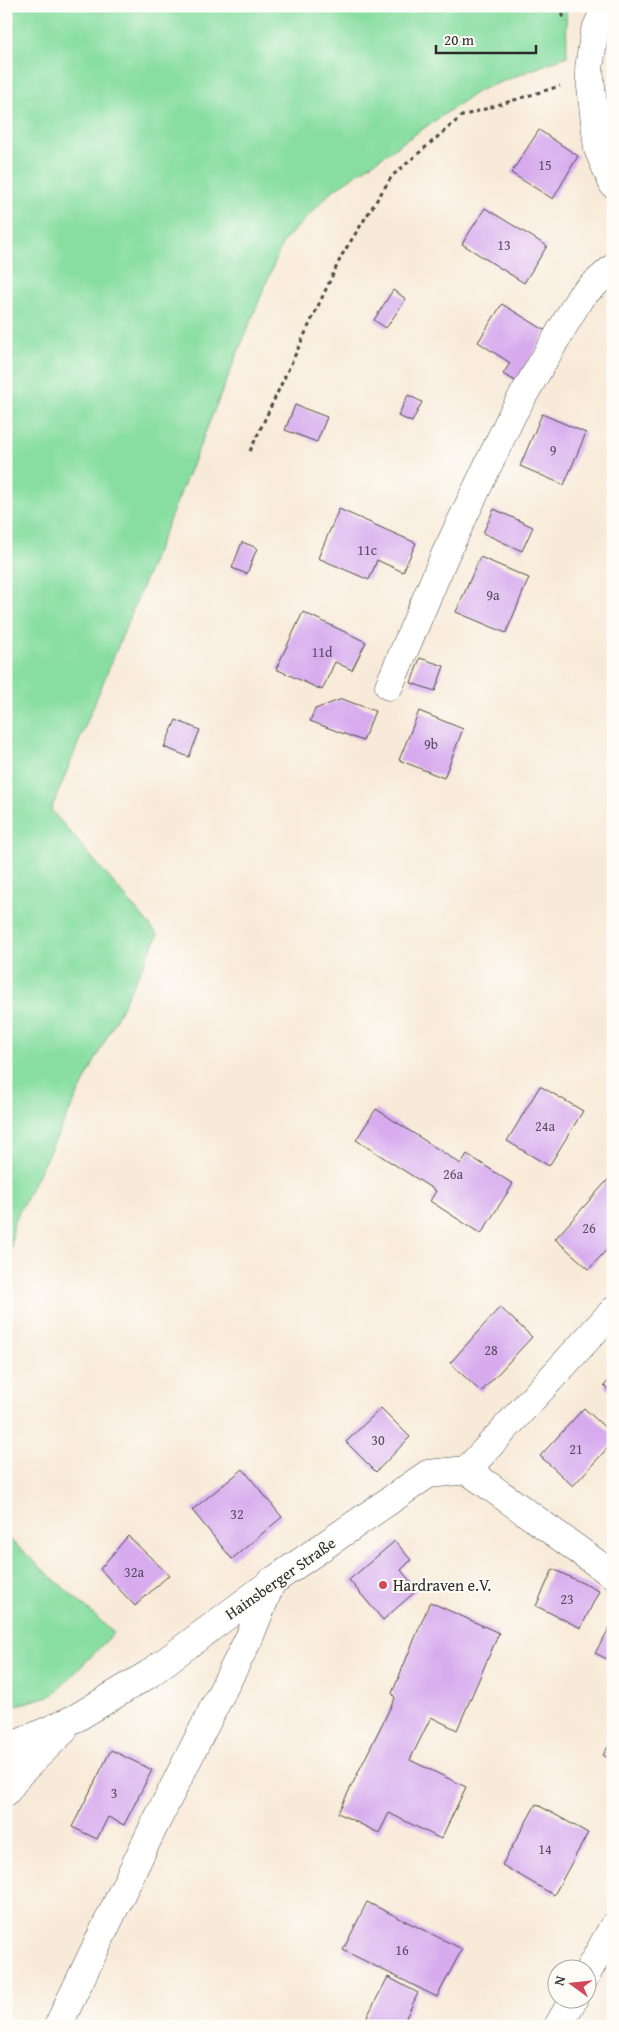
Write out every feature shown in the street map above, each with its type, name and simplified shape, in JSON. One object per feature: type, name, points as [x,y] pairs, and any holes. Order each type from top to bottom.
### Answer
[{"type":"street","points":[[606,6],[594,34],[589,69],[598,149],[613,184]]},
{"type":"street","points":[[389,686],[445,555],[513,413],[582,296],[613,268]]},
{"type":"street","points":[[613,1311],[467,1470],[613,1575]]},
{"type":"street","name":"Hainsberger Straße","points":[[88,1711],[149,1674],[273,1581],[428,1474],[467,1470]]},
{"type":"street","points":[[58,2026],[151,1832],[249,1638],[273,1581]]},
{"type":"street","points":[[6,1749],[88,1711]]},
{"type":"street","points":[[6,1792],[19,1774],[88,1711]]},
{"type":"street","points":[[594,1960],[613,1927]]},
{"type":"street","points":[[558,2026],[567,2010]]},
{"type":"path","points":[[250,451],[342,255],[392,176],[462,116],[564,85]]},
{"type":"green space","points":[[6,6],[566,6],[567,56],[478,91],[332,191],[283,242],[51,810],[158,935],[14,1222],[6,1290]]},
{"type":"green space","points":[[6,1536],[114,1633],[53,1695],[6,1708]]},
{"type":"building","points":[[613,26],[613,51],[601,44]]},
{"type":"building","points":[[539,130],[578,156],[553,199],[511,173]]},
{"type":"building","points":[[485,208],[547,246],[524,283],[462,244]]},
{"type":"building","points":[[393,290],[406,299],[386,328],[374,320]]},
{"type":"building","points":[[502,304],[546,331],[517,382],[503,374],[510,363],[478,342]]},
{"type":"building","points":[[408,395],[422,402],[412,422],[398,416]]},
{"type":"building","points":[[295,405],[327,417],[317,442],[285,430]]},
{"type":"building","points":[[542,414],[586,433],[564,485],[520,466]]},
{"type":"building","points":[[339,509],[416,543],[403,572],[377,560],[369,580],[318,558]]},
{"type":"building","points":[[494,509],[533,527],[522,551],[483,533]]},
{"type":"building","points":[[242,542],[257,548],[247,574],[232,568]]},
{"type":"building","points":[[480,557],[529,578],[506,633],[456,612]]},
{"type":"building","points":[[303,612],[366,642],[352,670],[335,662],[322,690],[276,669]]},
{"type":"building","points":[[420,658],[444,666],[435,691],[411,683]]},
{"type":"building","points":[[342,699],[375,711],[363,741],[310,721],[315,709]]},
{"type":"building","points":[[419,711],[463,729],[444,778],[399,760]]},
{"type":"building","points":[[176,720],[200,730],[189,757],[164,747]]},
{"type":"building","points":[[540,1086],[583,1111],[549,1166],[507,1141]]},
{"type":"building","points":[[376,1109],[461,1164],[467,1154],[513,1184],[481,1234],[430,1201],[436,1191],[356,1140]]},
{"type":"building","points":[[613,1174],[613,1243],[589,1269],[555,1239]]},
{"type":"building","points":[[500,1307],[532,1337],[481,1392],[450,1363]]},
{"type":"building","points":[[613,1376],[613,1394],[604,1386]]},
{"type":"building","points":[[381,1408],[410,1437],[376,1472],[346,1442]]},
{"type":"building","points":[[584,1408],[613,1435],[613,1442],[573,1486],[540,1456]]},
{"type":"building","points":[[243,1469],[282,1517],[232,1559],[192,1510]]},
{"type":"building","points":[[128,1536],[169,1575],[135,1606],[100,1569]]},
{"type":"building","name":"Hardraven e.V.","points":[[395,1541],[411,1560],[401,1570],[417,1590],[383,1620],[349,1580]]},
{"type":"building","points":[[553,1569],[599,1591],[581,1628],[536,1606]]},
{"type":"building","points":[[430,1602],[499,1633],[457,1730],[431,1717],[410,1760],[466,1787],[441,1839],[389,1813],[379,1833],[338,1813],[395,1698],[392,1693]]},
{"type":"building","points":[[613,1622],[613,1662],[595,1653]]},
{"type":"building","points":[[613,1739],[613,1761],[603,1755]]},
{"type":"building","points":[[111,1750],[152,1770],[124,1825],[108,1817],[97,1839],[72,1827]]},
{"type":"building","points":[[536,1804],[588,1833],[554,1895],[502,1865]]},
{"type":"building","points":[[367,1902],[462,1949],[437,1997],[343,1950]]},
{"type":"building","points":[[388,1977],[418,1993],[402,2026],[362,2026]]},
{"type":"place","name":"Hardraven e.V.","points":[[383,1585]]}]
